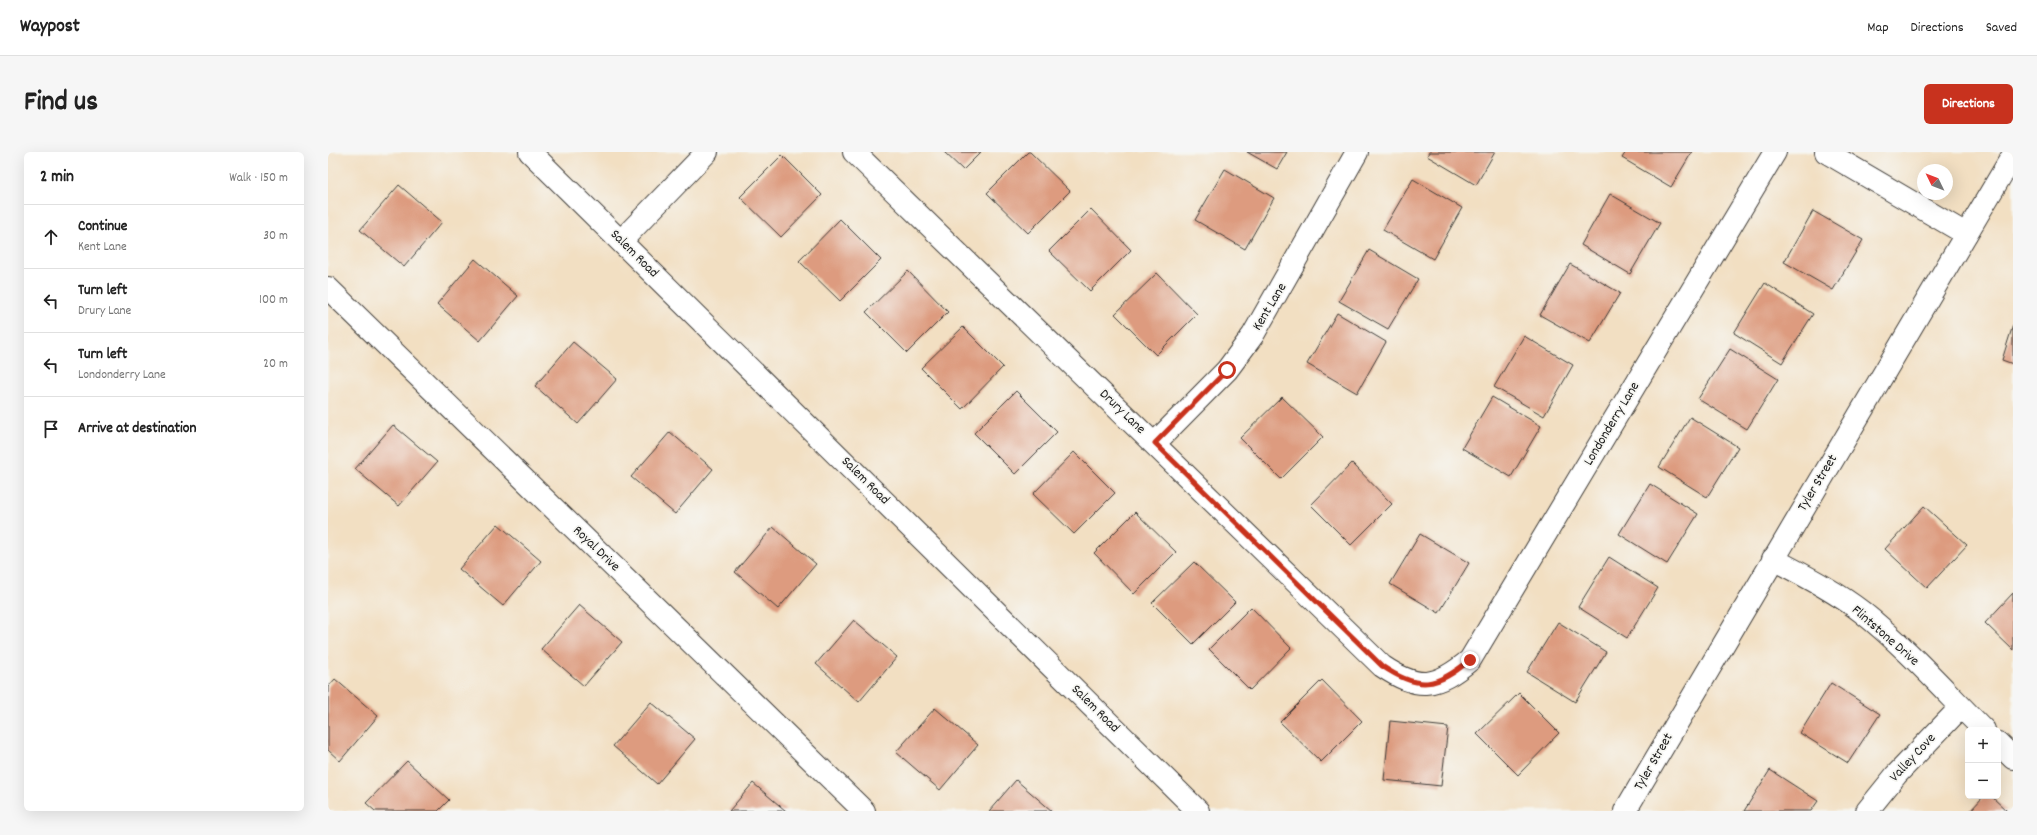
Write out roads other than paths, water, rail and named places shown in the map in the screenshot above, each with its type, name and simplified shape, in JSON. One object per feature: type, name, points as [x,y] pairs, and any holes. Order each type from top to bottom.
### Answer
[{"type":"street","name":"Salem Road","points":[[530,152],[1198,811]]},
{"type":"street","points":[[621,241],[707,152]]},
{"type":"street","name":"Drury Lane","points":[[854,152],[1155,443],[1382,666],[1401,679],[1421,684],[1436,682]]},
{"type":"street","name":"Kent Lane","points":[[1155,443],[1227,370],[1253,335],[1277,296],[1357,152]]},
{"type":"street","name":"Londonderry Lane","points":[[1436,682],[1454,673],[1470,660],[1775,152]]},
{"type":"street","points":[[1826,152],[1966,234]]},
{"type":"street","name":"Tyler Street","points":[[1625,811],[2013,155]]},
{"type":"street","name":"Royal Drive","points":[[328,288],[864,811]]},
{"type":"street","name":"Flintstone Drive","points":[[1773,559],[1827,589],[1861,612],[1897,643],[1981,727]]},
{"type":"street","name":"Valley Cove","points":[[1867,811],[1896,776],[1961,707]]},
{"type":"street","points":[[2001,747],[2013,758]]}]
